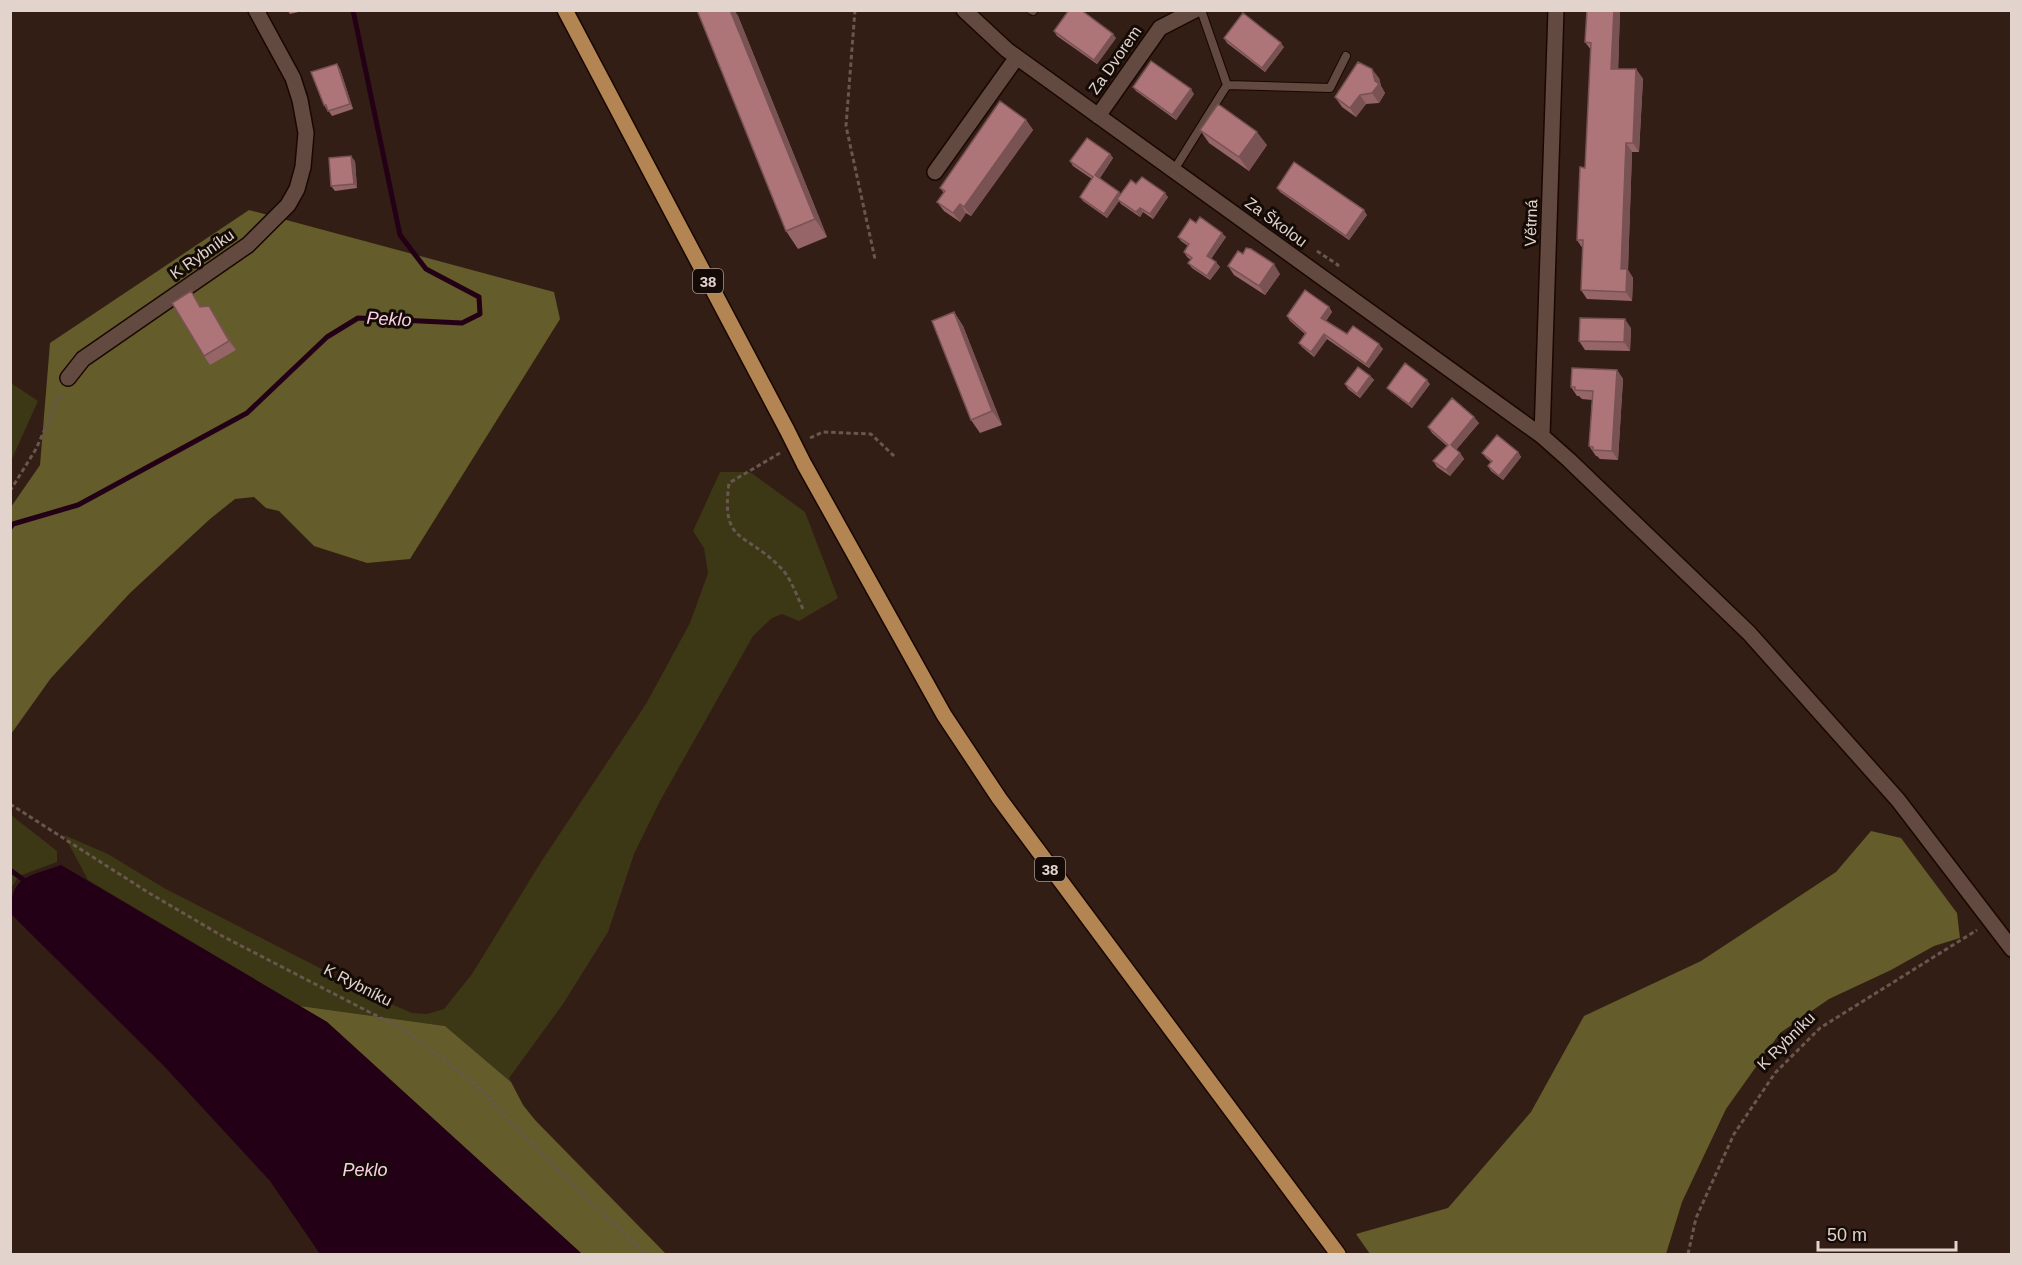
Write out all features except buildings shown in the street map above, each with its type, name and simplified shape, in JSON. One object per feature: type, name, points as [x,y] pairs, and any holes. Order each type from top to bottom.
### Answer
[{"type":"main road","name":"38","points":[[565,10],[804,464],[938,705],[987,780],[1336,1252]]},
{"type":"street","name":"K Rybníku","points":[[68,378],[91,353],[248,245],[288,205],[297,189],[303,167],[306,134],[300,100],[293,78],[256,10]]},
{"type":"street","name":"Za Školou","points":[[964,10],[1017,57],[1542,436],[1569,460],[1749,633],[1898,800],[1989,922],[2012,949]]},
{"type":"street","name":"Za Dvorem","points":[[1098,116],[1160,28],[1195,10]]},
{"type":"street","name":"Větrná","points":[[1542,436],[1556,10]]},
{"type":"street","points":[[935,172],[1017,57]]},
{"type":"lane","points":[[1201,10],[1227,84]]},
{"type":"lane","points":[[1227,84],[1330,88],[1346,56]]},
{"type":"lane","points":[[1174,170],[1227,84]]},
{"type":"path","points":[[855,10],[846,126],[875,259]]},
{"type":"path","points":[[10,491],[36,449],[68,378]]},
{"type":"path","points":[[802,442],[823,432],[871,434],[894,456]]},
{"type":"path","points":[[780,453],[729,483],[726,509],[731,530],[780,567],[804,611]]},
{"type":"path","name":"K Rybníku","points":[[10,804],[62,840],[149,893],[224,936],[405,1031],[471,1080],[565,1177],[646,1254]]},
{"type":"path","name":"K Rybníku","points":[[1688,1254],[1696,1218],[1734,1134],[1775,1073],[1820,1028],[1989,922]]},
{"type":"shaded area","points":[[249,210],[554,292],[560,319],[410,559],[367,563],[314,546],[279,511],[266,508],[254,497],[235,499],[130,593],[51,678],[11,734],[11,507],[40,465],[50,343]]},
{"type":"shaded area","points":[[11,383],[38,401],[11,461]]},
{"type":"shaded area","points":[[720,472],[750,472],[805,512],[838,598],[799,621],[782,614],[772,618],[753,636],[660,801],[634,854],[608,932],[563,1004],[509,1078],[511,1082],[445,1026],[300,1006],[88,880],[64,835],[108,854],[164,888],[382,1000],[412,1013],[427,1014],[444,1009],[472,974],[541,862],[646,704],[690,623],[708,573],[704,548],[693,531]]},
{"type":"shaded area","points":[[11,815],[57,851],[57,862],[19,876],[11,888]]},
{"type":"shaded area","points":[[1871,831],[1901,838],[1957,913],[1960,938],[1934,946],[1891,970],[1829,999],[1780,1033],[1726,1109],[1682,1202],[1666,1254],[1370,1254],[1356,1234],[1448,1208],[1531,1112],[1584,1016],[1701,961],[1836,872]]},
{"type":"shaded area","points":[[300,1006],[445,1026],[511,1082],[523,1105],[535,1120],[666,1254],[582,1254],[327,1022]]},
{"type":"water","name":"Peklo","points":[[61,865],[327,1022],[582,1254],[320,1254],[270,1181],[163,1065],[11,914],[14,892],[24,879]]},
{"type":"waterway","name":"Peklo","points":[[10,528],[13,524],[78,505],[247,413],[327,337],[358,318],[462,323],[480,314],[479,297],[426,269],[400,235],[353,10]]},
{"type":"waterway","name":"Peklo","points":[[10,870],[28,883]]}]
